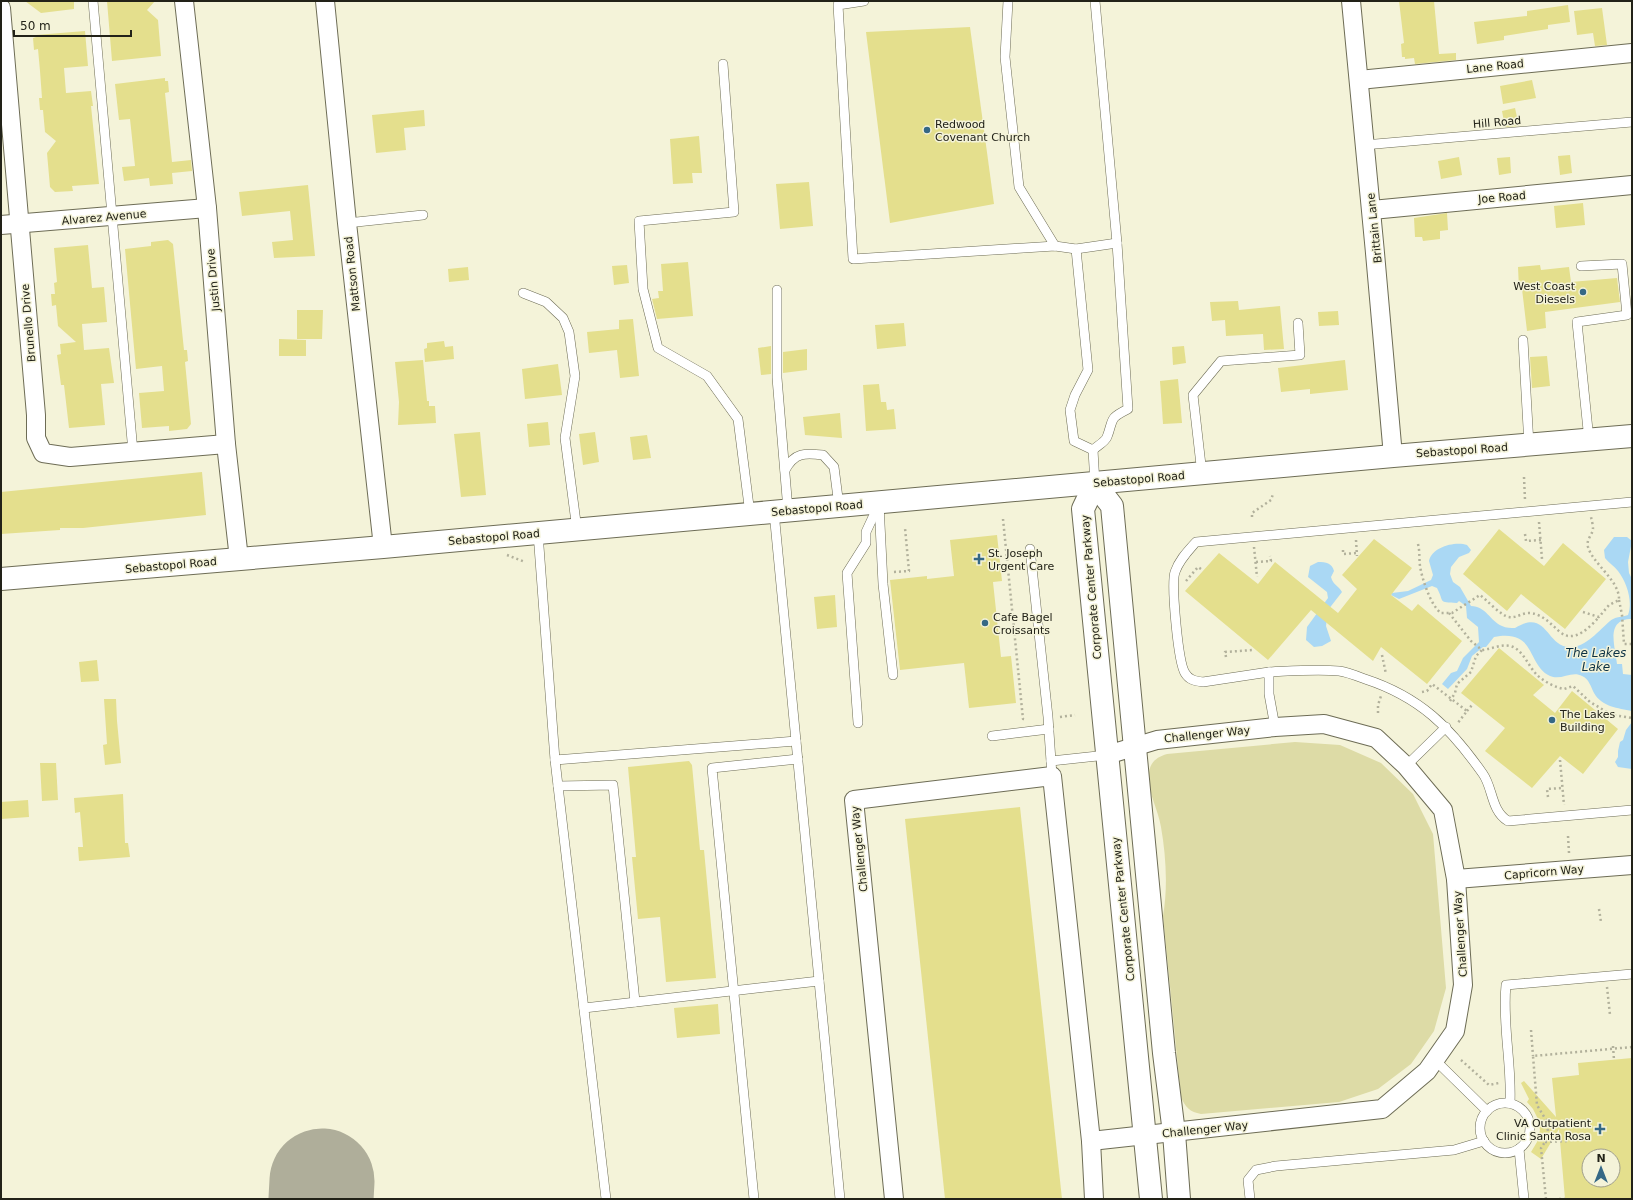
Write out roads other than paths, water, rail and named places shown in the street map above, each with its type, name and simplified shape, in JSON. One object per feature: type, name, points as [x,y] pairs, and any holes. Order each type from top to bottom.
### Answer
[{"type":"main road","name":"Sebastopol Road","points":[[1,579],[577,530],[1393,456],[1529,446],[1632,436]]},
{"type":"main road","points":[[1095,484],[1112,506],[1174,1132],[1179,1199]]},
{"type":"main road","name":"Corporate Center Parkway","points":[[1095,484],[1083,509],[1151,1199]]},
{"type":"street","name":"Justin Drive","points":[[184,1],[207,208],[226,444],[239,559]]},
{"type":"street","name":"Mattson Road","points":[[325,1],[347,223],[383,547]]},
{"type":"street","name":"Brittain Lane","points":[[1351,1],[1364,144],[1372,210],[1393,456]]},
{"type":"street","name":"Brunello Drive","points":[[1,8],[10,225],[36,415],[36,438],[43,453],[70,457],[226,444]]},
{"type":"street","name":"Lane Road","points":[[1359,80],[1632,53]]},
{"type":"street","name":"Joe Road","points":[[1372,210],[1632,185]]},
{"type":"street","name":"Alvarez Avenue","points":[[10,225],[207,208]]},
{"type":"street","name":"Challenger Way","points":[[1090,1141],[1382,1110],[1427,1072],[1455,1031],[1463,985],[1456,879],[1443,810],[1406,766],[1376,738],[1324,724],[1275,727],[1157,740],[1135,748],[1107,755]]},
{"type":"street","name":"Challenger Way","points":[[894,1199],[854,800],[1052,769]]},
{"type":"street","points":[[1052,769],[1090,1141],[1094,1199]]},
{"type":"street","name":"Capricorn Way","points":[[1456,879],[1632,865]]},
{"type":"lane","points":[[92,1],[113,217],[132,452]]},
{"type":"lane","points":[[864,1],[838,4],[853,259],[1055,246],[1076,248],[1117,243]]},
{"type":"lane","points":[[1008,1],[1005,57],[1019,187],[1055,246]]},
{"type":"lane","points":[[1093,450],[1106,438],[1110,422],[1117,414],[1128,409],[1117,243],[1095,1]]},
{"type":"lane","points":[[724,64],[734,212],[639,221],[642,282],[658,348],[707,376],[738,419],[750,514]]},
{"type":"lane","name":"Hill Road","points":[[1364,144],[1632,122]]},
{"type":"lane","points":[[347,223],[423,215]]},
{"type":"lane","points":[[1076,248],[1088,370],[1075,395],[1070,410],[1074,441],[1093,450]]},
{"type":"lane","points":[[1580,266],[1622,264],[1626,315],[1577,322],[1590,440]]},
{"type":"lane","points":[[777,290],[777,378],[785,470],[781,511],[796,741],[840,1199]]},
{"type":"lane","points":[[523,293],[546,302],[563,318],[569,332],[576,376],[565,438],[577,530]]},
{"type":"lane","points":[[1202,474],[1193,395],[1221,361],[1300,355],[1298,322]]},
{"type":"lane","points":[[1523,340],[1529,446]]},
{"type":"lane","points":[[1093,450],[1095,484]]},
{"type":"lane","points":[[785,470],[791,459],[799,455],[823,454],[834,468],[839,506]]},
{"type":"lane","points":[[879,502],[884,584],[893,675]]},
{"type":"lane","points":[[858,723],[847,573],[866,543],[866,532],[879,502]]},
{"type":"lane","points":[[1632,502],[1196,542],[1180,560],[1174,573],[1175,613],[1185,673],[1192,680],[1203,682],[1269,672],[1340,671],[1383,685],[1414,701],[1446,727],[1462,744],[1485,776],[1500,815],[1508,821],[1632,810]]},
{"type":"lane","points":[[538,533],[555,760],[606,1199]]},
{"type":"lane","points":[[1030,549],[1052,769],[1107,755]]},
{"type":"lane","points":[[1269,672],[1270,694],[1275,727]]},
{"type":"lane","points":[[1406,766],[1446,727]]},
{"type":"lane","points":[[992,736],[1049,729]]},
{"type":"lane","points":[[555,760],[796,741]]},
{"type":"lane","points":[[754,1199],[712,768],[798,759]]},
{"type":"lane","points":[[558,786],[613,785],[635,1002]]},
{"type":"lane","points":[[1510,1103],[1511,1082],[1504,1004],[1506,984],[1632,974]]},
{"type":"lane","points":[[584,1008],[819,981]]},
{"type":"lane","points":[[1435,1060],[1487,1111]]},
{"type":"lane","points":[[1502,1103],[1510,1103],[1522,1109],[1529,1119],[1530,1128],[1529,1136],[1519,1149],[1504,1153],[1489,1147],[1484,1141],[1480,1126],[1487,1111],[1502,1103]]},
{"type":"lane","points":[[1250,1199],[1248,1180],[1256,1170],[1276,1166],[1454,1150],[1484,1141]]},
{"type":"lane","points":[[1519,1149],[1524,1199]]},
{"type":"water","name":"The Lakes Lake","points":[[1614,537],[1627,537],[1632,541],[1628,562],[1629,573],[1632,579],[1632,619],[1624,620],[1618,624],[1615,628],[1614,642],[1617,664],[1622,664],[1623,674],[1632,675],[1632,711],[1616,708],[1601,701],[1597,698],[1588,681],[1578,674],[1558,677],[1550,676],[1542,671],[1524,643],[1518,638],[1508,636],[1494,637],[1486,647],[1483,647],[1472,656],[1467,669],[1448,689],[1442,684],[1451,673],[1457,671],[1463,658],[1479,642],[1478,627],[1467,618],[1466,606],[1459,601],[1457,603],[1442,601],[1437,588],[1432,586],[1399,599],[1391,595],[1392,593],[1408,591],[1431,580],[1433,575],[1429,561],[1431,556],[1439,549],[1456,544],[1467,545],[1471,550],[1469,553],[1459,557],[1451,567],[1450,574],[1453,582],[1460,587],[1471,606],[1480,608],[1494,621],[1505,627],[1515,628],[1526,623],[1534,622],[1540,625],[1555,641],[1561,645],[1575,647],[1587,642],[1612,620],[1628,615],[1630,604],[1624,581],[1618,571],[1605,558],[1604,550]]},
{"type":"water","points":[[1318,562],[1326,563],[1332,566],[1334,571],[1331,577],[1332,580],[1342,592],[1328,610],[1326,626],[1331,641],[1322,646],[1314,647],[1306,640],[1307,627],[1328,598],[1327,592],[1308,577],[1310,566]]},
{"type":"water","points":[[1632,722],[1632,769],[1618,767],[1615,762],[1618,757],[1620,742],[1623,740],[1626,730]]},
{"type":"place","name":"Redwood Covenant Church","points":[[927,130]]},
{"type":"place","name":"West Coast Diesels","points":[[1583,292]]},
{"type":"place","name":"St. Joseph Urgent Care","points":[[979,559]]},
{"type":"place","name":"Cafe Bagel Croissants","points":[[985,623]]},
{"type":"place","name":"The Lakes Building","points":[[1552,720]]},
{"type":"place","name":"VA Outpatient Clinic Santa Rosa","points":[[1600,1129]]}]
